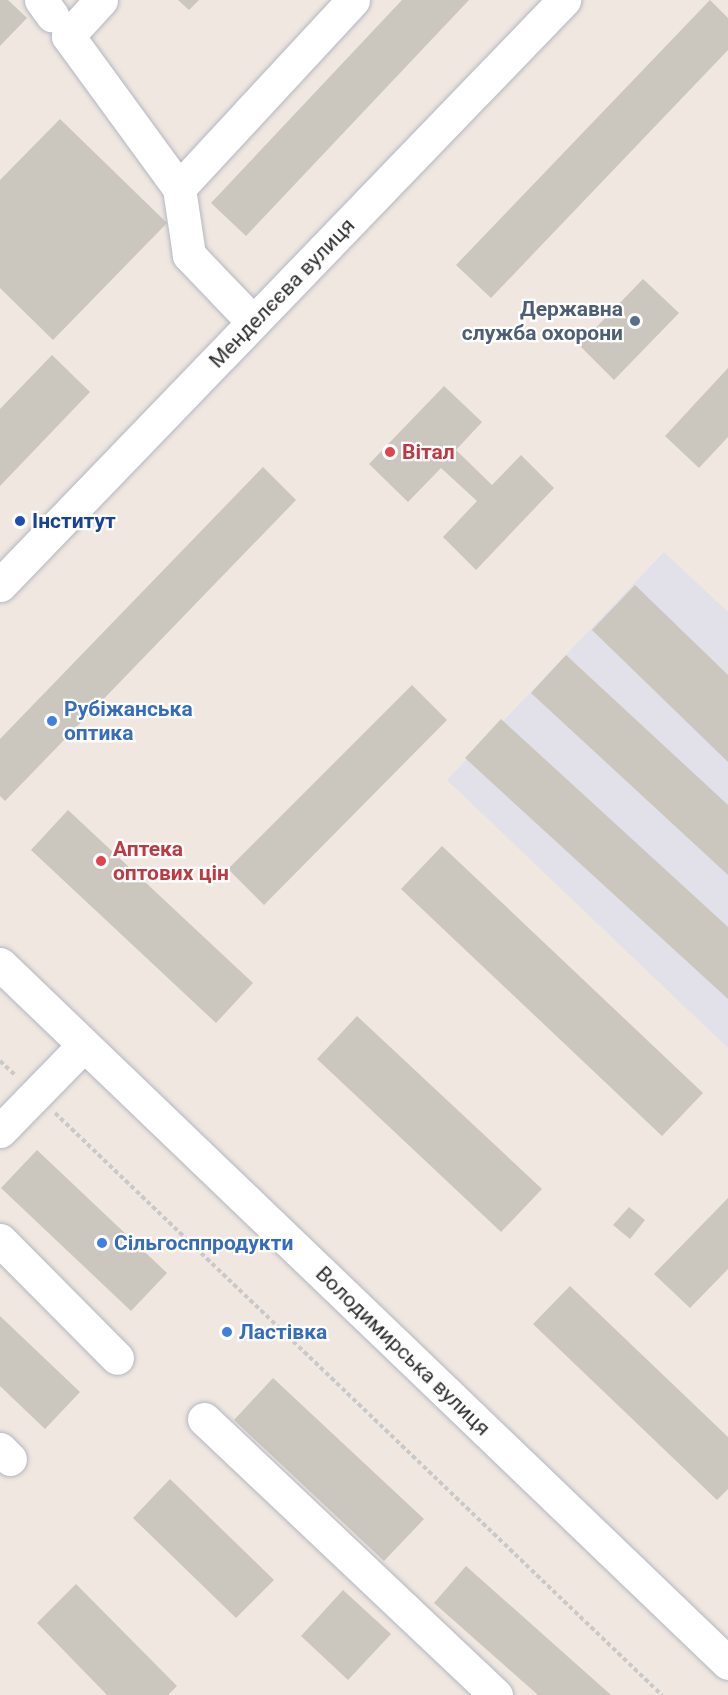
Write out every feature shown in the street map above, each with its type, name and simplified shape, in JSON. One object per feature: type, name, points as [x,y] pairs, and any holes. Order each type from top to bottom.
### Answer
[{"type":"street","points":[[101,0],[68,36],[179,188],[189,255],[254,322]]},
{"type":"street","points":[[179,188],[353,0]]},
{"type":"street","name":"Менделєєва вулиця","points":[[0,585],[564,0]]},
{"type":"street","name":"Володимирська вулиця","points":[[0,964],[728,1663]]},
{"type":"street","points":[[0,1131],[84,1045]]},
{"type":"street","points":[[0,1240],[117,1358]]},
{"type":"street","points":[[204,1419],[496,1695]]},
{"type":"path","points":[[0,1060],[662,1695]]},
{"type":"shaded area","points":[[664,552],[728,612],[728,1048],[447,780]]},
{"type":"building","points":[[0,0],[8,0],[27,18],[0,46]]},
{"type":"building","points":[[178,0],[199,0],[189,10]]},
{"type":"building","points":[[402,0],[469,0],[246,236],[211,203]]},
{"type":"building","points":[[710,0],[728,18],[728,50],[491,298],[456,265]]},
{"type":"building","points":[[60,119],[167,223],[53,340],[0,288],[0,180]]},
{"type":"building","points":[[643,279],[679,313],[614,380],[579,345]]},
{"type":"building","points":[[52,355],[90,392],[0,486],[0,409]]},
{"type":"building","points":[[728,368],[728,437],[699,468],[665,436]]},
{"type":"building","points":[[444,386],[482,422],[456,450],[492,485],[521,455],[554,488],[476,570],[443,537],[477,501],[441,468],[408,502],[369,464]]},
{"type":"building","points":[[263,467],[296,500],[5,801],[0,796],[0,739]]},
{"type":"building","points":[[635,585],[728,675],[728,762],[592,630]]},
{"type":"building","points":[[566,655],[728,805],[728,875],[531,693]]},
{"type":"building","points":[[412,685],[447,720],[264,905],[228,869]]},
{"type":"building","points":[[501,719],[728,927],[728,999],[465,758]]},
{"type":"building","points":[[68,810],[253,983],[216,1023],[31,850]]},
{"type":"building","points":[[442,846],[703,1093],[662,1136],[401,889]]},
{"type":"building","points":[[357,1016],[542,1189],[501,1232],[317,1059]]},
{"type":"building","points":[[37,1150],[167,1273],[131,1311],[1,1188]]},
{"type":"building","points":[[728,1198],[728,1269],[690,1308],[654,1274]]},
{"type":"building","points":[[629,1207],[645,1220],[630,1239],[613,1225]]},
{"type":"building","points":[[570,1286],[728,1437],[728,1489],[717,1500],[533,1324]]},
{"type":"building","points":[[0,1316],[80,1392],[45,1429],[0,1386]]},
{"type":"building","points":[[273,1378],[424,1519],[384,1561],[234,1420]]},
{"type":"building","points":[[170,1479],[274,1580],[236,1618],[133,1518]]},
{"type":"building","points":[[466,1566],[611,1695],[538,1695],[434,1603]]},
{"type":"building","points":[[76,1584],[177,1686],[168,1695],[107,1695],[37,1623]]},
{"type":"building","points":[[343,1590],[391,1634],[348,1680],[301,1636]]},
{"type":"place","name":"Державна служба охорони","points":[[635,321]]},
{"type":"place","name":"Вітал","points":[[390,452]]},
{"type":"place","name":"Інститут","points":[[20,521]]},
{"type":"place","name":"Рубіжанська оптика","points":[[52,721]]},
{"type":"place","name":"Аптека оптових цін","points":[[101,861]]},
{"type":"place","name":"Сільгосппродукти","points":[[102,1243]]},
{"type":"place","name":"Ластівка","points":[[227,1332]]}]
